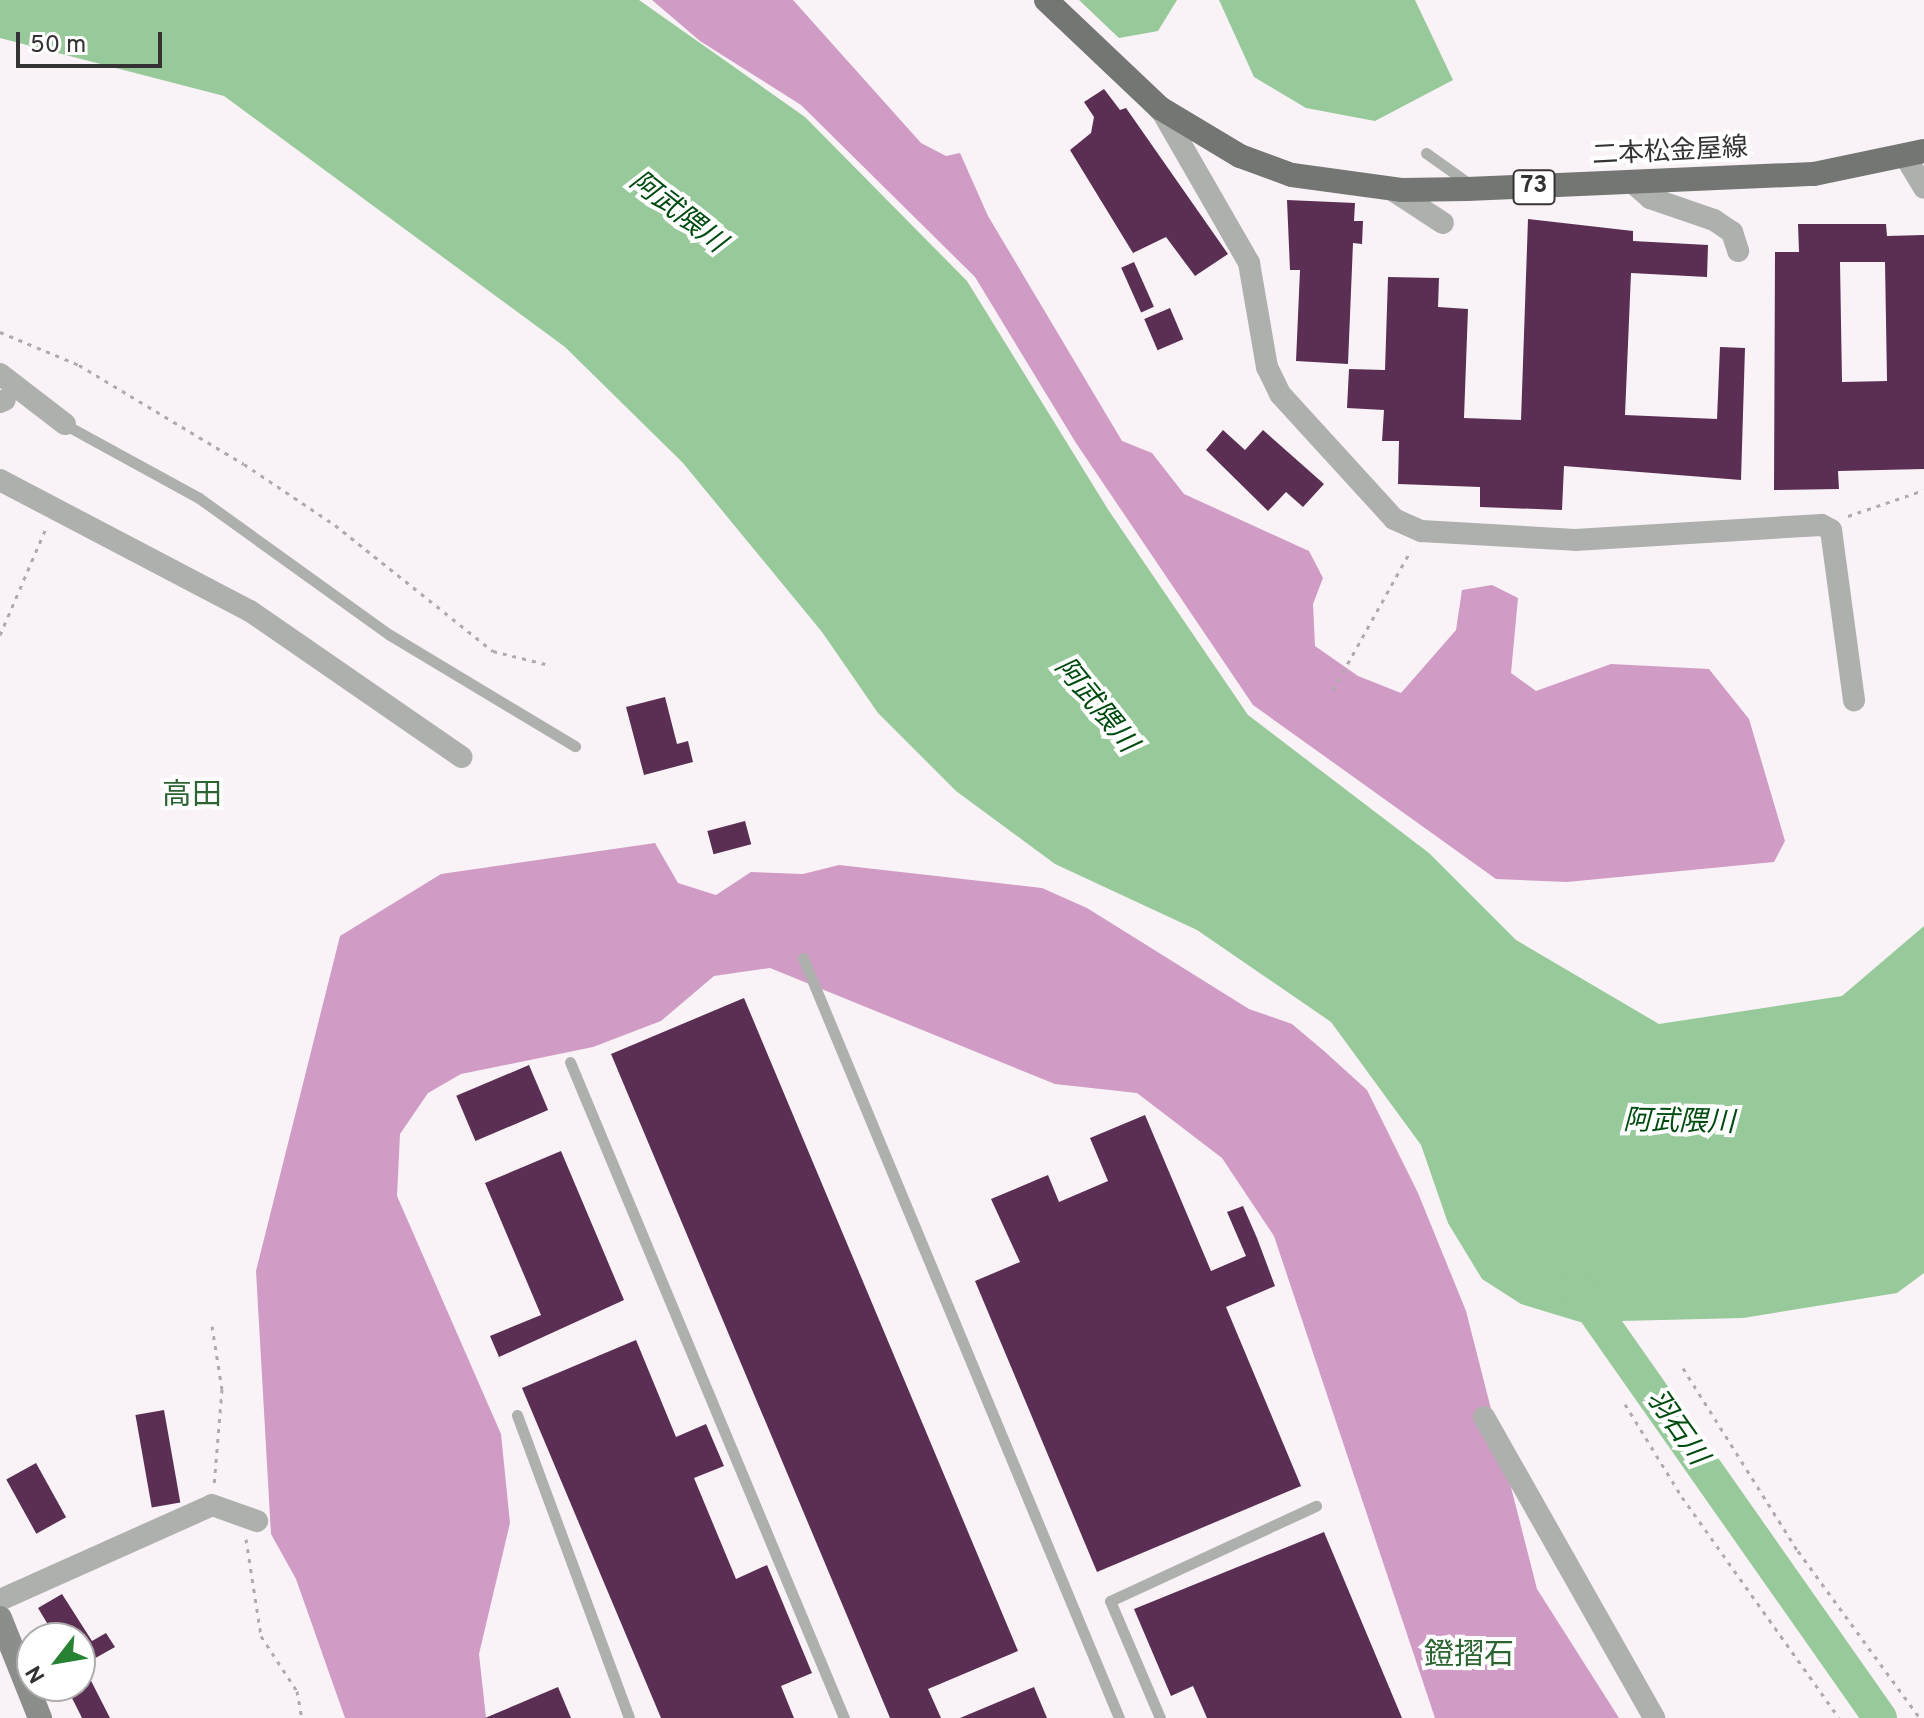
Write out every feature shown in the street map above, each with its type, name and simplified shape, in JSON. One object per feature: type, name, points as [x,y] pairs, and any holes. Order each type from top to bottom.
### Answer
[{"type":"main road","name":"二本松金屋線","points":[[1046,0],[1160,108],[1240,156],[1292,175],[1391,189],[1476,189],[1814,174],[1914,154]]},
{"type":"street","points":[[1160,108],[1249,263],[1267,367],[1280,394],[1394,519],[1421,531],[1514,531],[1575,540],[1822,525],[1831,530],[1854,700]]},
{"type":"street","points":[[1914,154],[1924,188]]},
{"type":"street","points":[[1633,183],[1650,198],[1714,220],[1732,232],[1738,251]]},
{"type":"street","points":[[1391,189],[1443,223]]},
{"type":"street","points":[[0,374],[65,424]]},
{"type":"street","points":[[0,480],[54,503],[204,592],[250,611],[462,757]]},
{"type":"street","points":[[1484,1417],[1654,1718]]},
{"type":"street","points":[[0,1600],[212,1505],[249,1518]]},
{"type":"street","points":[[0,1618],[40,1718]]},
{"type":"lane","points":[[1426,153],[1476,189]]},
{"type":"lane","points":[[2,400],[65,424],[199,498],[390,635],[575,746]]},
{"type":"lane","points":[[803,958],[1119,1718]]},
{"type":"lane","points":[[570,1062],[844,1718]]},
{"type":"lane","points":[[517,1415],[629,1718]]},
{"type":"lane","points":[[1160,1718],[1110,1601],[1316,1506]]},
{"type":"path","points":[[0,332],[79,365],[244,464],[335,525],[493,651],[545,664]]},
{"type":"path","points":[[1822,525],[1924,490]]},
{"type":"path","points":[[0,635],[54,503]]},
{"type":"path","points":[[1333,690],[1421,531]]},
{"type":"path","points":[[212,1326],[222,1389],[212,1505]]},
{"type":"path","points":[[1683,1368],[1801,1556],[1920,1718]]},
{"type":"path","points":[[1625,1404],[1839,1718]]},
{"type":"path","points":[[249,1518],[261,1636],[297,1691],[302,1718]]},
{"type":"shaded area","points":[[652,0],[793,0],[921,143],[946,156],[960,153],[988,216],[1122,441],[1152,453],[1184,494],[1309,551],[1323,578],[1313,604],[1315,646],[1358,676],[1401,693],[1456,630],[1462,590],[1492,585],[1518,598],[1511,673],[1536,691],[1611,664],[1709,669],[1749,719],[1785,841],[1774,862],[1567,882],[1496,879],[1253,705],[1076,443],[975,277],[801,105],[700,41]]},
{"type":"shaded area","points":[[655,843],[678,883],[716,895],[751,872],[803,874],[839,865],[1042,888],[1087,908],[1249,1009],[1292,1024],[1367,1090],[1418,1193],[1466,1311],[1537,1589],[1619,1718],[1435,1718],[1274,1236],[1222,1158],[1137,1093],[1055,1084],[770,968],[714,976],[661,1021],[593,1047],[461,1074],[428,1093],[400,1134],[397,1196],[501,1434],[510,1523],[479,1654],[486,1718],[345,1718],[296,1579],[271,1534],[256,1271],[340,936],[441,874]]},
{"type":"water","name":"阿武隈川","points":[[0,0],[639,0],[805,117],[967,281],[1109,511],[1248,715],[1429,853],[1516,940],[1659,1024],[1842,996],[1924,926],[1924,1273],[1897,1293],[1743,1318],[1580,1322],[1521,1304],[1482,1279],[1448,1223],[1421,1145],[1331,1022],[1197,930],[1055,864],[956,791],[878,713],[822,632],[683,463],[565,347],[224,96],[0,38]]},
{"type":"water","points":[[1079,0],[1177,0],[1158,31],[1119,38]]},
{"type":"water","points":[[1219,0],[1415,0],[1453,80],[1375,121],[1306,108],[1254,77]]},
{"type":"building","points":[[1104,89],[1120,110],[1126,108],[1228,254],[1195,276],[1166,237],[1133,253],[1070,150],[1091,133],[1094,117],[1084,102]]},
{"type":"building","points":[[1287,200],[1355,203],[1354,221],[1363,221],[1362,244],[1353,243],[1348,364],[1296,361],[1300,270],[1290,270]]},
{"type":"building","points":[[1528,219],[1633,231],[1633,241],[1708,245],[1707,277],[1631,273],[1625,415],[1717,419],[1720,347],[1745,348],[1741,480],[1564,466],[1562,510],[1480,507],[1480,487],[1398,484],[1399,441],[1382,441],[1384,410],[1347,408],[1349,369],[1385,370],[1388,277],[1439,278],[1438,307],[1468,309],[1464,418],[1521,420]]},
{"type":"building","points":[[1798,224],[1886,224],[1887,236],[1924,235],[1924,469],[1838,471],[1839,489],[1774,490],[1775,252],[1799,252]],"holes":[[[1840,262],[1885,262],[1887,381],[1842,382]]]},
{"type":"building","points":[[1134,262],[1154,307],[1141,312],[1121,268]]},
{"type":"building","points":[[1170,308],[1183,339],[1158,350],[1144,319]]},
{"type":"building","points":[[1223,430],[1245,450],[1263,430],[1324,484],[1303,507],[1286,492],[1268,511],[1206,450]]},
{"type":"building","points":[[665,697],[677,744],[688,741],[693,762],[644,775],[626,707]]},
{"type":"building","points":[[745,821],[751,844],[714,854],[707,831]]},
{"type":"building","points":[[744,998],[1018,1651],[928,1689],[941,1718],[890,1718],[611,1054]]},
{"type":"building","points":[[529,1065],[548,1110],[475,1141],[456,1096]]},
{"type":"building","points":[[1145,1115],[1211,1271],[1246,1256],[1227,1212],[1243,1206],[1257,1238],[1275,1286],[1226,1307],[1301,1486],[1097,1572],[975,1281],[1020,1262],[991,1199],[1048,1175],[1059,1202],[1108,1181],[1090,1138]]},
{"type":"building","points":[[561,1151],[624,1300],[499,1357],[490,1336],[541,1315],[485,1183]]},
{"type":"building","points":[[636,1340],[676,1437],[706,1424],[724,1466],[694,1478],[736,1579],[767,1565],[812,1673],[781,1686],[794,1718],[661,1718],[522,1388]]},
{"type":"building","points":[[164,1410],[180,1503],[152,1508],[135,1415]]},
{"type":"building","points":[[36,1463],[66,1517],[36,1534],[6,1479]]},
{"type":"building","points":[[1324,1532],[1402,1718],[1207,1718],[1193,1686],[1171,1696],[1134,1609]]},
{"type":"building","points":[[62,1594],[80,1622],[46,1622],[38,1608]]},
{"type":"building","points":[[106,1633],[115,1647],[96,1658],[96,1639]]},
{"type":"building","points":[[558,1687],[571,1718],[485,1718]]},
{"type":"building","points":[[1034,1687],[1047,1718],[960,1718]]},
{"type":"building","points":[[96,1691],[110,1718],[82,1718],[74,1702],[96,1702]]},
{"type":"waterway","name":"羽石川","points":[[1576,1285],[1880,1718]]},
{"type":"district","name":"高田","points":[[192,797]]},
{"type":"district","name":"鐙摺石","points":[[1469,1657]]}]
